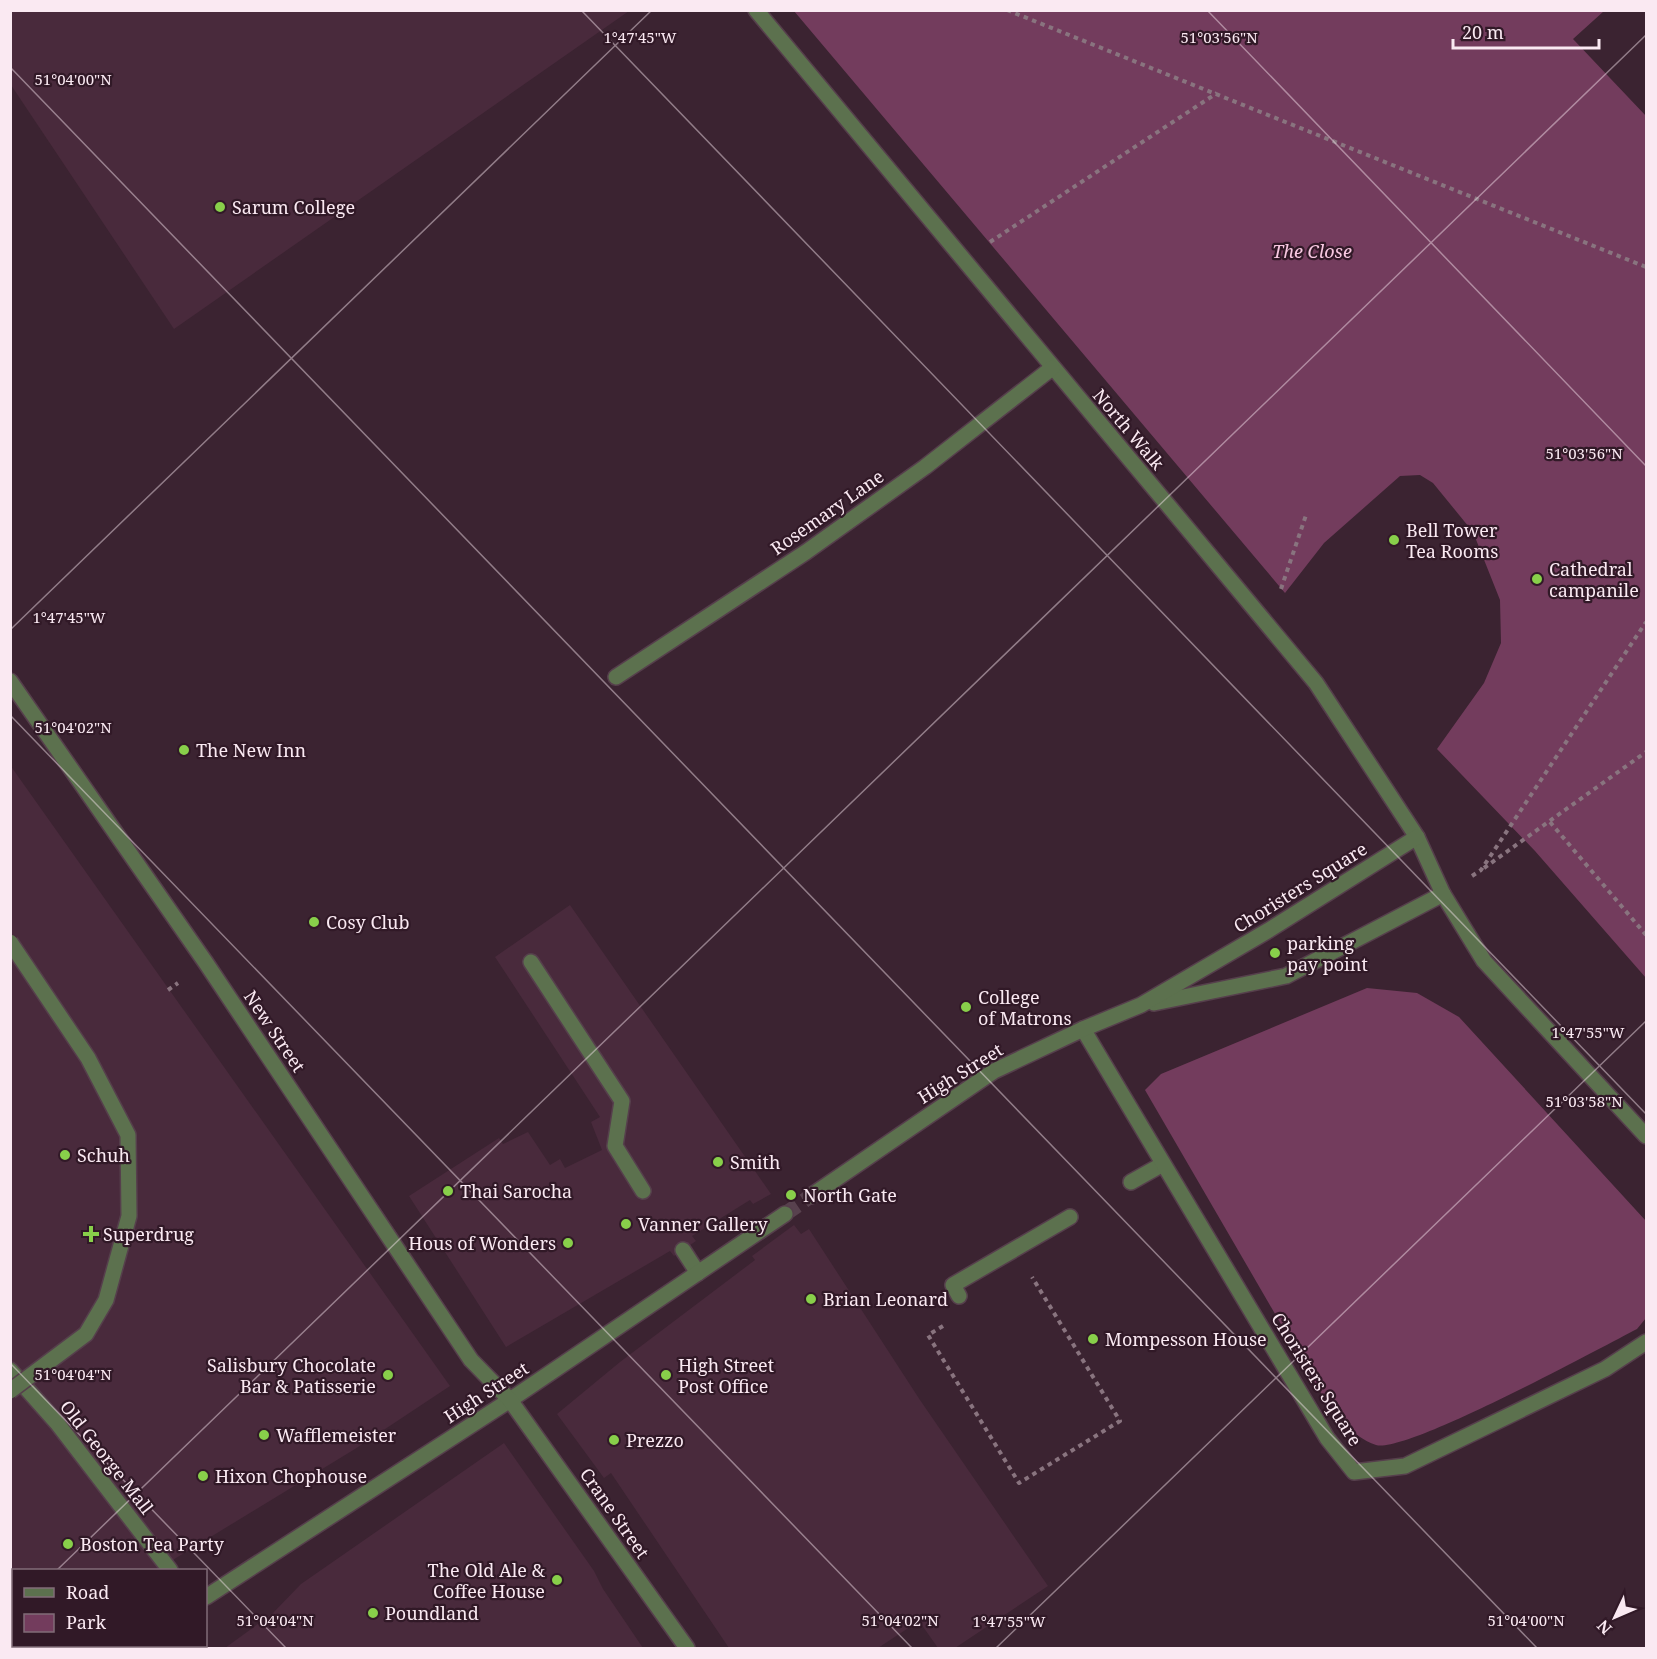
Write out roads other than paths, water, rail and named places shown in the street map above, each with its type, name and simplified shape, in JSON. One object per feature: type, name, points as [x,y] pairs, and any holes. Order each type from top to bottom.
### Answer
[{"type":"street","name":"North Walk","points":[[756,10],[1316,683],[1418,837],[1443,894]]},
{"type":"street","name":"Rosemary Lane","points":[[616,677],[806,552],[925,467],[1052,368]]},
{"type":"street","name":"New Street","points":[[12,685],[206,963],[471,1360],[510,1400]]},
{"type":"street","name":"Choristers Square","points":[[1141,1005],[1269,930],[1418,837]]},
{"type":"street","points":[[1141,1005],[1286,976],[1443,894],[1484,961],[1647,1136]]},
{"type":"street","points":[[10,942],[88,1058],[128,1135],[129,1216],[106,1300],[86,1334],[10,1391]]},
{"type":"street","points":[[531,962],[622,1101],[615,1146],[643,1191]]},
{"type":"street","name":"High Street","points":[[811,1196],[994,1071],[1083,1029],[1141,1005]]},
{"type":"street","name":"Choristers Square","points":[[1083,1029],[1327,1438],[1354,1472],[1405,1466],[1605,1369],[1647,1342]]},
{"type":"street","points":[[1131,1182],[1163,1164]]},
{"type":"street","name":"High Street","points":[[207,1596],[510,1400],[785,1214]]},
{"type":"street","points":[[959,1296],[953,1286],[1070,1217]]},
{"type":"street","points":[[683,1250],[698,1273]]},
{"type":"street","name":"Old George Mall","points":[[10,1370],[57,1423],[169,1569]]},
{"type":"street","name":"Crane Street","points":[[510,1400],[687,1648]]},
{"type":"tunnel","points":[[785,1214],[811,1196]]},
{"type":"place","name":"Sarum College","points":[[220,207]]},
{"type":"place","name":"Bell Tower Tea Rooms","points":[[1394,540]]},
{"type":"place","name":"Cathedral campanile","points":[[1537,579]]},
{"type":"place","name":"The New Inn","points":[[184,750]]},
{"type":"place","name":"Cosy Club","points":[[314,922]]},
{"type":"place","name":"parking pay point","points":[[1275,953]]},
{"type":"place","name":"College of Matrons","points":[[966,1007]]},
{"type":"place","name":"Schuh","points":[[65,1155]]},
{"type":"place","name":"Smith","points":[[718,1162]]},
{"type":"place","name":"Thai Sarocha","points":[[448,1191]]},
{"type":"place","name":"North Gate","points":[[791,1195]]},
{"type":"place","name":"Vanner Gallery","points":[[626,1224]]},
{"type":"place","name":"Superdrug","points":[[91,1234]]},
{"type":"place","name":"Hous of Wonders","points":[[568,1243]]},
{"type":"place","name":"Brian Leonard","points":[[811,1299]]},
{"type":"place","name":"Mompesson House","points":[[1093,1339]]},
{"type":"place","name":"Salisbury Chocolate Bar & Patisserie","points":[[388,1375]]},
{"type":"place","name":"High Street Post Office","points":[[666,1375]]},
{"type":"place","name":"Wafflemeister","points":[[264,1435]]},
{"type":"place","name":"Prezzo","points":[[614,1440]]},
{"type":"place","name":"Hixon Chophouse","points":[[203,1476]]},
{"type":"place","name":"Boston Tea Party","points":[[68,1544]]},
{"type":"place","name":"The Old Ale & Coffee House","points":[[557,1580]]},
{"type":"place","name":"Poundland","points":[[373,1613]]},
{"type":"park label","name":"The Close","points":[[1312,251]]}]
